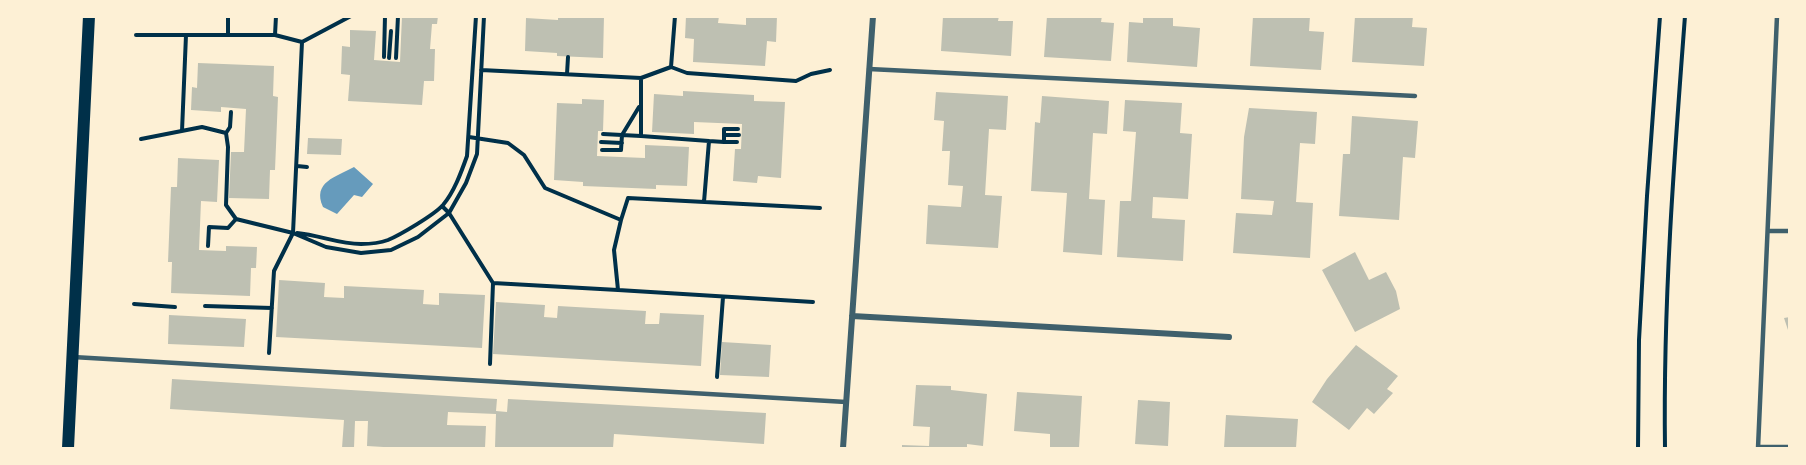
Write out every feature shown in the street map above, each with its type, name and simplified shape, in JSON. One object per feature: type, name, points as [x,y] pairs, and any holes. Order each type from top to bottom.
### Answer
[{"type":"main road","points":[[68,448],[89,16]]},
{"type":"street","points":[[843,448],[873,16]]},
{"type":"street","points":[[852,316],[1229,337]]},
{"type":"lane","points":[[1777,16],[1758,448],[1790,447]]},
{"type":"lane","points":[[869,69],[1415,96]]},
{"type":"lane","points":[[1768,231],[1790,231]]},
{"type":"lane","points":[[73,357],[846,402]]},
{"type":"path","points":[[276,16],[276,34]]},
{"type":"path","points":[[136,35],[276,34],[302,42],[351,16]]},
{"type":"path","points":[[385,16],[387,57],[391,31]]},
{"type":"path","points":[[396,58],[398,16]]},
{"type":"path","points":[[231,112],[230,128],[226,133],[228,147],[226,205],[236,219],[339,242],[372,244],[388,240],[442,206],[460,176],[467,156],[469,138],[476,16]]},
{"type":"path","points":[[293,233],[326,247],[361,253],[391,250],[417,237],[449,213],[466,183],[477,154],[484,16]]},
{"type":"path","points":[[672,67],[675,16]]},
{"type":"path","points":[[1638,448],[1642,292],[1660,16]]},
{"type":"path","points":[[1665,448],[1667,310],[1685,16]]},
{"type":"path","points":[[228,18],[228,34]]},
{"type":"path","points":[[385,31],[397,32]]},
{"type":"path","points":[[182,131],[186,35]]},
{"type":"path","points":[[268,368],[274,271],[293,233],[302,42]]},
{"type":"path","points":[[567,74],[568,57]]},
{"type":"path","points":[[481,70],[641,78],[672,67],[687,73],[796,81],[811,74],[830,70]]},
{"type":"path","points":[[641,78],[641,136]]},
{"type":"path","points":[[602,150],[621,150],[622,135],[640,106]]},
{"type":"path","points":[[141,139],[202,127],[226,133]]},
{"type":"path","points":[[724,142],[724,129],[738,129]]},
{"type":"path","points":[[603,134],[737,142]]},
{"type":"path","points":[[724,135],[739,135]]},
{"type":"path","points":[[469,138],[508,143],[524,155],[545,188],[621,220]]},
{"type":"path","points":[[704,202],[709,141]]},
{"type":"path","points":[[601,142],[622,142]]},
{"type":"path","points":[[297,166],[307,167]]},
{"type":"path","points":[[618,290],[614,250],[628,198],[820,208]]},
{"type":"path","points":[[442,206],[449,213],[494,283],[489,381]]},
{"type":"path","points":[[208,246],[209,227],[228,228],[236,219]]},
{"type":"path","points":[[494,283],[813,302]]},
{"type":"path","points":[[716,394],[723,297]]},
{"type":"path","points":[[134,304],[175,307]]},
{"type":"path","points":[[204,306],[272,308]]},
{"type":"water","points":[[354,167],[373,184],[362,197],[354,195],[337,214],[323,207],[320,199],[323,186],[333,177]]},
{"type":"building","points":[[402,16],[438,16],[437,24],[432,24],[430,49],[435,49],[434,81],[424,81],[422,105],[348,101],[350,75],[341,74],[342,46],[350,47],[350,30],[376,31],[374,60],[400,62]]},
{"type":"building","points":[[558,16],[604,16],[603,58],[557,56],[557,53],[525,51],[526,18],[558,20]]},
{"type":"building","points":[[686,16],[719,16],[718,23],[746,25],[746,16],[777,16],[776,42],[767,41],[765,66],[693,62],[694,39],[685,38]]},
{"type":"building","points":[[943,16],[999,16],[998,21],[1013,21],[1011,56],[941,51]]},
{"type":"building","points":[[1047,16],[1102,16],[1101,22],[1114,23],[1111,61],[1044,57]]},
{"type":"building","points":[[1143,16],[1173,16],[1173,26],[1200,28],[1197,67],[1127,62],[1129,22],[1143,23]]},
{"type":"building","points":[[1253,16],[1310,16],[1309,31],[1324,32],[1321,70],[1250,66]]},
{"type":"building","points":[[1355,16],[1413,16],[1412,27],[1427,28],[1424,66],[1352,62]]},
{"type":"building","points":[[198,63],[274,66],[273,96],[278,97],[275,170],[270,170],[269,199],[229,198],[231,152],[244,152],[246,109],[221,107],[221,112],[191,110],[192,87],[197,88]]},
{"type":"building","points":[[683,91],[754,95],[754,101],[785,102],[781,178],[758,176],[757,183],[733,181],[735,149],[741,149],[742,124],[694,122],[694,134],[652,132],[654,94],[683,96]]},
{"type":"building","points":[[936,92],[1008,96],[1006,130],[989,129],[985,195],[1002,196],[998,248],[926,244],[928,205],[961,207],[963,186],[948,185],[950,151],[942,151],[944,121],[934,120]]},
{"type":"building","points":[[1042,96],[1109,101],[1107,134],[1093,133],[1089,199],[1105,200],[1102,255],[1063,252],[1067,193],[1031,191],[1035,122],[1040,123]]},
{"type":"building","points":[[582,99],[604,100],[603,131],[598,131],[597,156],[645,158],[645,145],[689,147],[687,186],[656,185],[656,189],[583,186],[583,182],[554,180],[557,103],[582,104]]},
{"type":"building","points":[[1125,100],[1182,103],[1180,133],[1192,134],[1188,199],[1153,197],[1152,218],[1185,220],[1183,261],[1117,257],[1120,201],[1131,201],[1136,132],[1123,131]]},
{"type":"building","points":[[1249,108],[1317,112],[1315,144],[1300,143],[1296,202],[1313,203],[1310,258],[1233,253],[1236,213],[1272,215],[1274,201],[1241,199],[1244,137]]},
{"type":"building","points":[[1352,116],[1418,121],[1415,158],[1403,157],[1399,220],[1339,216],[1343,154],[1350,154]]},
{"type":"building","points":[[308,138],[342,139],[341,155],[307,154]]},
{"type":"building","points":[[178,158],[219,160],[217,202],[201,201],[199,250],[226,251],[226,246],[257,247],[256,268],[251,268],[250,296],[171,293],[172,262],[168,262],[171,187],[177,187]]},
{"type":"building","points":[[1355,252],[1369,280],[1386,272],[1396,291],[1400,309],[1355,332],[1322,270]]},
{"type":"building","points":[[279,280],[325,283],[324,297],[344,298],[344,286],[424,290],[423,304],[439,305],[439,293],[485,295],[482,348],[276,337]]},
{"type":"building","points":[[496,302],[545,305],[544,317],[557,318],[558,306],[646,311],[645,324],[659,324],[660,313],[704,315],[701,366],[493,354]]},
{"type":"building","points":[[169,315],[246,319],[244,347],[168,344]]},
{"type":"building","points":[[1790,317],[1790,333],[1789,333],[1784,318]]},
{"type":"building","points":[[722,342],[771,345],[769,377],[720,375]]},
{"type":"building","points":[[1356,345],[1398,376],[1387,389],[1393,393],[1374,414],[1367,408],[1349,430],[1312,402],[1327,379]]},
{"type":"building","points":[[172,379],[497,399],[496,411],[507,412],[508,399],[766,413],[764,444],[614,434],[613,448],[495,448],[496,414],[448,412],[447,425],[486,426],[485,448],[367,446],[368,421],[355,421],[354,448],[342,448],[344,420],[170,409]]},
{"type":"building","points":[[916,385],[951,386],[951,390],[987,394],[983,446],[967,444],[967,448],[902,448],[902,445],[929,446],[930,427],[913,426]]},
{"type":"building","points":[[1017,392],[1082,396],[1079,448],[1050,448],[1050,434],[1014,431]]},
{"type":"building","points":[[1138,400],[1170,402],[1168,446],[1135,444]]},
{"type":"building","points":[[1226,415],[1298,419],[1296,448],[1224,448]]}]
